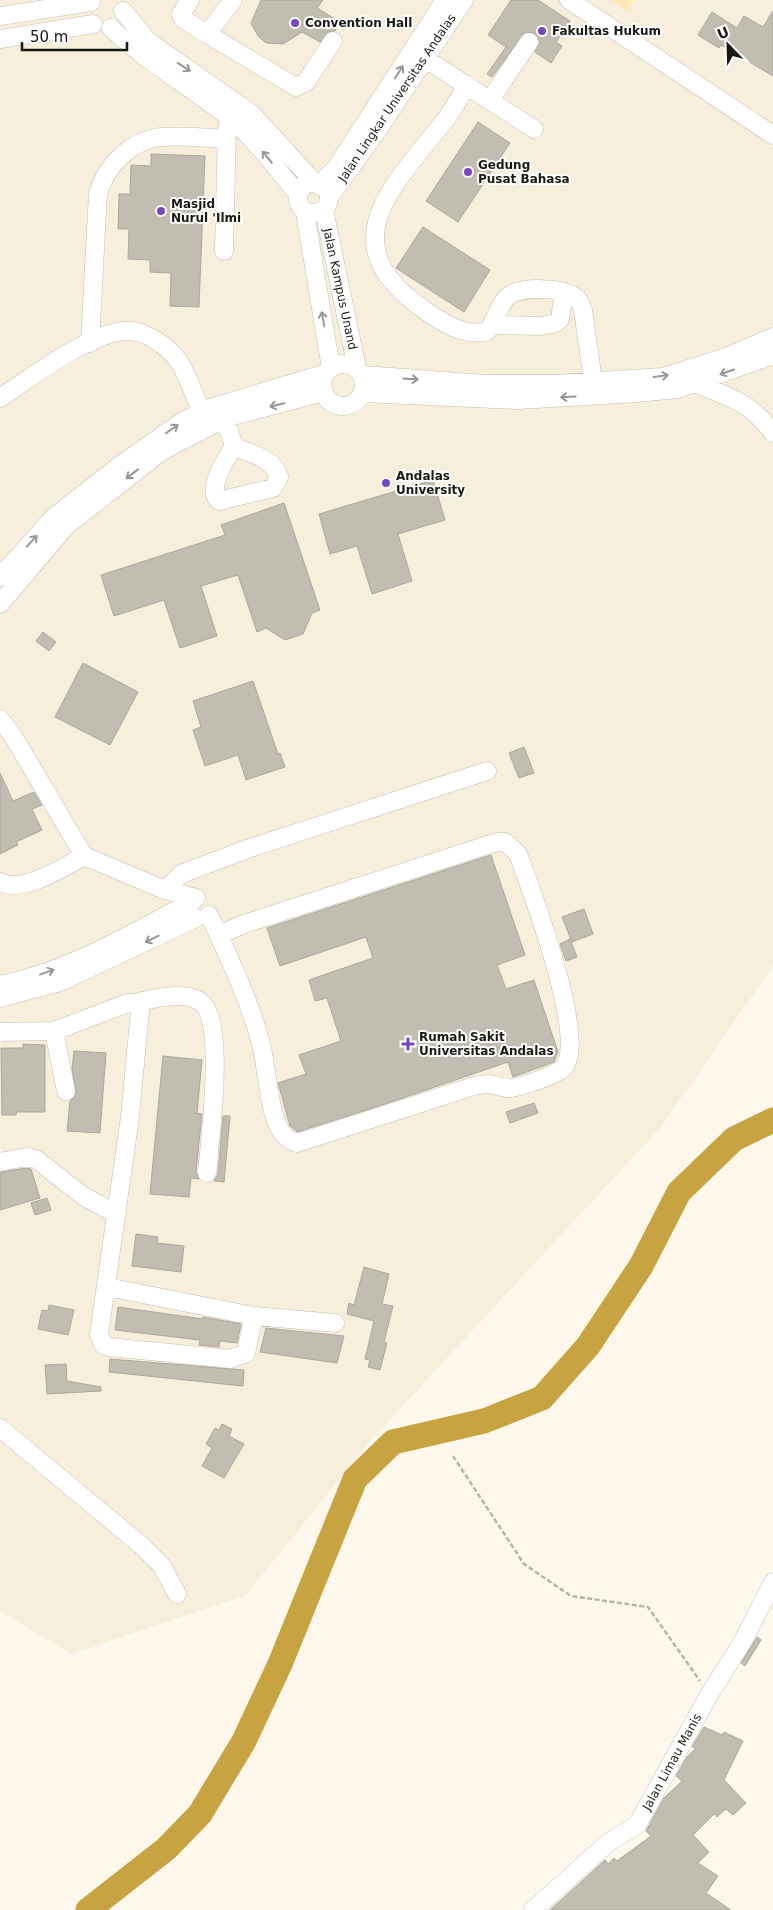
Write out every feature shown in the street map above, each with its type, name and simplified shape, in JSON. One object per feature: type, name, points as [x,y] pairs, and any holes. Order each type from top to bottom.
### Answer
[{"type":"street","points":[[190,0],[182,14],[183,19],[296,87],[306,82],[333,41]]},
{"type":"street","points":[[207,34],[232,0]]},
{"type":"street","name":"Jalan Lingkar Universitas Andalas","points":[[322,193],[336,168],[445,0]]},
{"type":"street","name":"Jalan Lingkar Universitas Andalas","points":[[322,193],[377,131],[464,0]]},
{"type":"street","points":[[569,0],[773,135]]},
{"type":"street","points":[[0,16],[92,1],[88,13],[93,24]]},
{"type":"street","points":[[121,5],[148,41],[173,60],[239,103],[322,193]]},
{"type":"street","points":[[0,39],[93,24],[102,28],[111,28],[120,21],[121,5]]},
{"type":"street","points":[[111,28],[136,52],[227,116],[250,136],[298,194]]},
{"type":"street","points":[[490,100],[529,42]]},
{"type":"street","points":[[424,58],[534,129]]},
{"type":"street","points":[[467,85],[444,122],[396,181],[382,209],[375,231],[374,248],[378,264],[408,299],[432,316],[457,329],[476,334],[487,331],[493,325],[506,298],[522,289],[564,292],[577,298],[583,310],[593,381]]},
{"type":"street","points":[[224,251],[227,116],[239,103]]},
{"type":"street","points":[[90,343],[98,193],[102,178],[128,151],[145,140],[161,137],[227,139]]},
{"type":"street","points":[[322,193],[304,185],[298,194],[298,204],[305,212],[329,370],[322,386],[332,402],[343,406],[355,402],[361,379]]},
{"type":"street","points":[[305,212],[315,214],[322,193]]},
{"type":"street","name":"Jalan Kampus Unand","points":[[322,193],[361,379]]},
{"type":"street","points":[[493,325],[541,326],[556,323],[560,319],[564,292]]},
{"type":"street","points":[[0,398],[61,358],[104,336],[124,331],[135,332],[153,338],[177,359],[201,411]]},
{"type":"street","points":[[0,604],[5,580],[53,518],[119,466],[201,411],[344,364],[361,379],[518,400],[634,386],[726,357],[773,337]]},
{"type":"street","points":[[361,379],[486,384],[593,381],[677,389],[773,356]]},
{"type":"street","points":[[694,383],[748,406],[759,414],[773,433]]},
{"type":"street","points":[[5,580],[66,526],[162,451],[225,418],[324,392]]},
{"type":"street","points":[[225,418],[234,447]]},
{"type":"street","points":[[0,719],[13,736],[84,856],[166,890],[198,908],[219,935],[243,990],[261,1044],[274,1116],[284,1136],[289,1141],[297,1143],[474,1086],[488,1084],[512,1088],[554,1074],[563,1068],[568,1060],[570,1038],[560,982],[518,854],[505,842],[497,842],[244,924],[219,935]]},
{"type":"street","points":[[166,890],[181,874],[228,856],[487,771]]},
{"type":"street","points":[[0,882],[5,885],[33,882],[84,856]]},
{"type":"street","points":[[0,985],[27,979],[69,964],[198,908]]},
{"type":"street","points":[[0,998],[60,982],[198,908]]},
{"type":"street","points":[[0,1032],[54,1031],[106,1011],[163,996],[195,998],[204,1004],[210,1019],[215,1078],[207,1173]]},
{"type":"street","points":[[134,1003],[140,1010],[140,1024],[117,1214],[99,1334],[100,1342],[109,1348],[230,1359],[246,1353],[254,1316]]},
{"type":"street","points":[[54,1031],[66,1091]]},
{"type":"street","points":[[0,1162],[27,1157],[36,1159],[84,1196],[117,1214]]},
{"type":"street","points":[[107,1287],[254,1316],[335,1323]]},
{"type":"street","points":[[0,1428],[141,1544],[162,1566],[177,1594]]},
{"type":"street","name":"Jalan Limau Manis","points":[[533,1910],[609,1842],[637,1825],[709,1695],[743,1641],[773,1582]]},
{"type":"path","points":[[453,1456],[524,1564],[571,1596],[648,1607],[709,1695]]},
{"type":"shaded area","name":"Andalas University","points":[[0,0],[773,0],[773,966],[661,1127],[371,1440],[246,1595],[72,1654],[0,1611]]},
{"type":"shaded area","points":[[611,0],[634,0],[627,11]]},
{"type":"building","name":"Convention Hall","points":[[261,0],[323,0],[317,8],[340,22],[335,31],[328,32],[320,42],[302,32],[283,44],[266,43],[258,36],[251,23]]},
{"type":"building","name":"Fakultas Hukum","points":[[511,0],[538,0],[570,21],[556,42],[562,46],[551,63],[535,52],[540,43],[538,37],[534,33],[525,32],[492,77],[487,74],[506,47],[488,35]]},
{"type":"building","points":[[773,11],[773,76],[721,45],[719,48],[698,35],[712,12],[737,28],[744,16],[763,27]]},
{"type":"building","name":"Gedung Pusat Bahasa","points":[[478,122],[510,143],[458,222],[426,201]]},
{"type":"building","name":"Masjid Nurul 'Ilmi","points":[[151,154],[205,156],[199,307],[170,306],[171,273],[150,272],[150,260],[128,259],[129,229],[118,229],[119,194],[130,194],[131,165],[151,166]]},
{"type":"building","points":[[423,227],[490,270],[464,312],[396,268]]},
{"type":"building","points":[[433,480],[445,520],[398,534],[412,581],[372,594],[357,546],[330,554],[319,514]]},
{"type":"building","points":[[284,503],[320,610],[312,613],[303,634],[285,640],[266,628],[257,632],[238,575],[201,586],[217,636],[180,648],[164,600],[114,616],[101,575],[225,535],[221,525]]},
{"type":"building","points":[[43,632],[56,642],[49,651],[36,641]]},
{"type":"building","points":[[83,663],[138,692],[110,745],[55,717]]},
{"type":"building","points":[[253,681],[278,754],[280,753],[285,767],[246,780],[238,755],[205,766],[193,730],[201,727],[193,701]]},
{"type":"building","points":[[524,747],[534,773],[519,778],[509,753]]},
{"type":"building","points":[[0,773],[13,801],[34,792],[42,805],[32,809],[42,830],[16,842],[18,845],[0,854]]},
{"type":"building","points":[[491,855],[525,955],[497,965],[506,989],[534,980],[558,1052],[554,1062],[513,1077],[508,1062],[297,1132],[290,1126],[278,1083],[306,1074],[299,1055],[341,1041],[327,998],[315,1001],[309,980],[373,958],[366,937],[280,966],[267,928]]},
{"type":"building","points":[[584,909],[593,934],[572,942],[562,917]]},
{"type":"building","points":[[570,939],[577,957],[566,961],[560,944]]},
{"type":"building","points":[[23,1044],[45,1045],[45,1112],[17,1112],[16,1115],[2,1115],[1,1048],[23,1048]]},
{"type":"building","points":[[74,1051],[106,1053],[100,1133],[67,1131],[70,1101],[76,1094],[72,1069]]},
{"type":"building","points":[[163,1056],[202,1060],[197,1113],[202,1114],[196,1172],[199,1179],[191,1178],[189,1197],[150,1194]]},
{"type":"building","points":[[534,1103],[538,1113],[510,1123],[506,1112]]},
{"type":"building","points":[[223,1116],[230,1116],[224,1182],[214,1181],[218,1174]]},
{"type":"building","points":[[31,1169],[40,1198],[0,1210],[0,1172]]},
{"type":"building","points":[[47,1198],[51,1210],[35,1215],[31,1203]]},
{"type":"building","points":[[136,1234],[158,1237],[157,1243],[184,1246],[181,1272],[132,1266]]},
{"type":"building","points":[[364,1267],[389,1274],[382,1304],[393,1306],[384,1342],[387,1343],[380,1370],[368,1367],[370,1360],[365,1359],[374,1321],[347,1314],[349,1303],[354,1305]]},
{"type":"building","points":[[49,1305],[74,1310],[68,1335],[38,1329],[42,1310],[48,1311]]},
{"type":"building","points":[[118,1307],[203,1319],[203,1317],[241,1324],[237,1343],[220,1341],[219,1347],[199,1345],[200,1340],[115,1330]]},
{"type":"building","points":[[266,1328],[344,1336],[337,1363],[260,1352]]},
{"type":"building","points":[[110,1359],[244,1370],[243,1386],[109,1372]]},
{"type":"building","points":[[66,1364],[67,1381],[101,1387],[101,1391],[47,1394],[45,1365]]},
{"type":"building","points":[[222,1424],[232,1429],[229,1436],[244,1444],[224,1478],[202,1466],[212,1448],[206,1444],[215,1428],[219,1430]]},
{"type":"building","points":[[757,1637],[761,1640],[745,1666],[741,1663]]},
{"type":"building","points":[[704,1727],[722,1735],[724,1732],[743,1741],[724,1780],[746,1803],[733,1815],[726,1809],[717,1817],[714,1814],[693,1835],[709,1852],[698,1863],[718,1876],[706,1893],[731,1910],[550,1910],[605,1860],[608,1864],[614,1858],[617,1861],[651,1836],[646,1831],[664,1798],[682,1781],[676,1776],[687,1757],[696,1748],[692,1747]]},
{"type":"waterway","points":[[88,1910],[166,1849],[200,1814],[244,1741],[280,1664],[355,1479],[393,1442],[484,1421],[542,1398],[588,1346],[641,1266],[679,1192],[734,1139],[773,1120]]},
{"type":"place","name":"Convention Hall","points":[[295,23]]},
{"type":"place","name":"Fakultas Hukum","points":[[542,31]]},
{"type":"place","name":"Gedung Pusat Bahasa","points":[[468,172]]},
{"type":"place","name":"Masjid Nurul 'Ilmi","points":[[161,211]]},
{"type":"place","name":"Andalas University","points":[[386,483]]},
{"type":"place","name":"Rumah Sakit Universitas Andalas","points":[[408,1044]]}]
